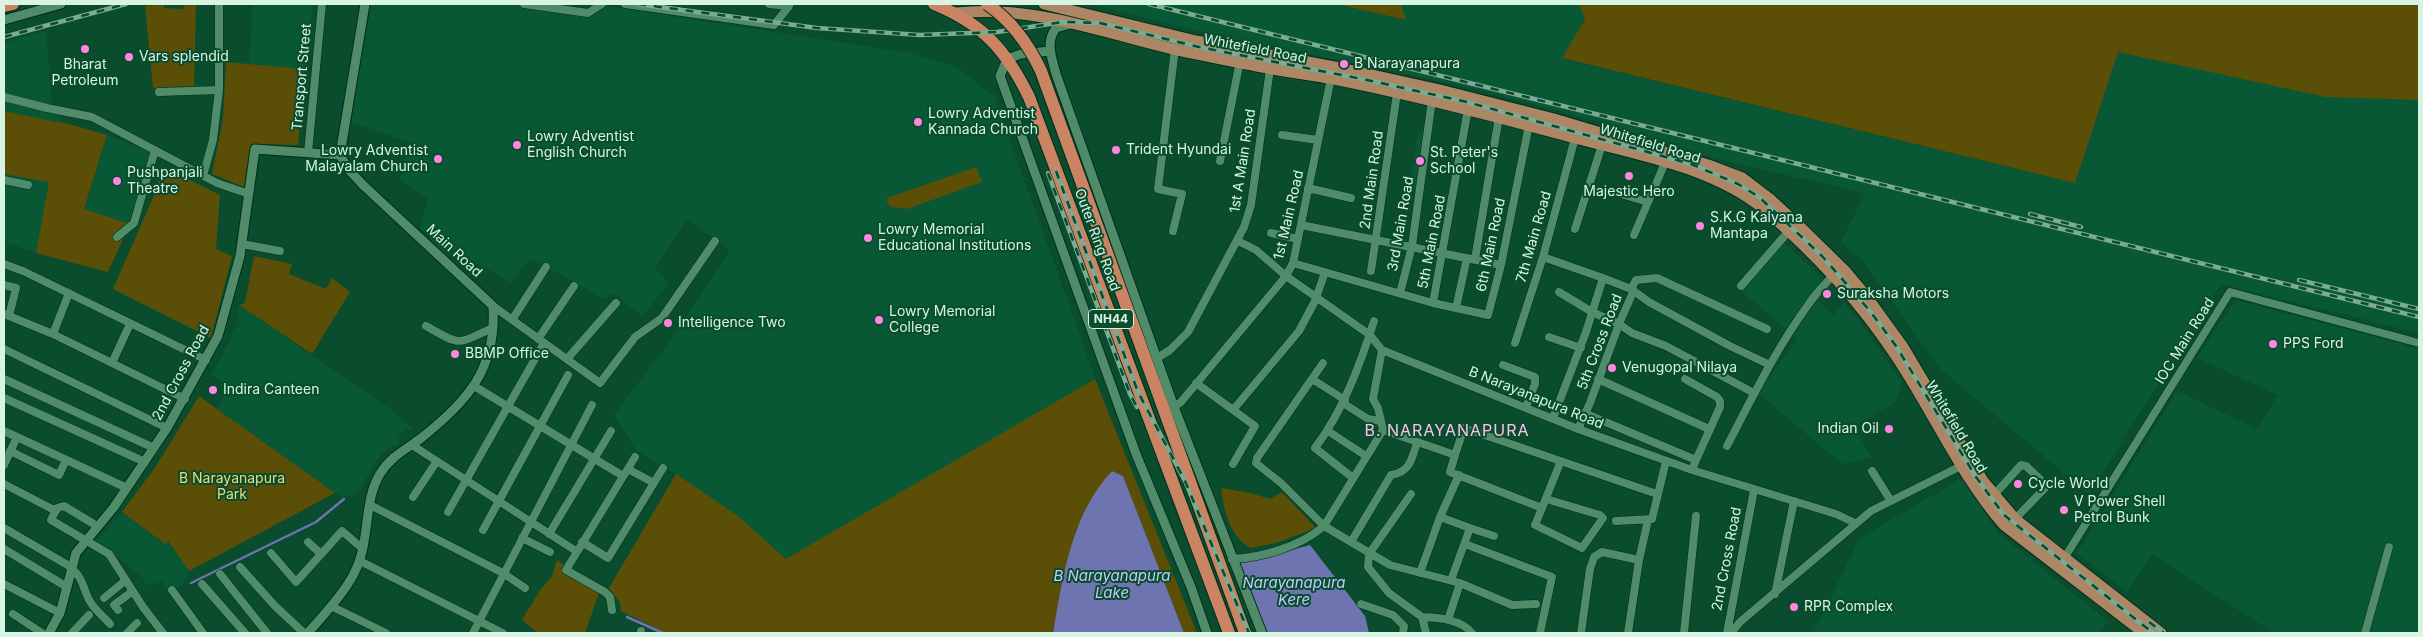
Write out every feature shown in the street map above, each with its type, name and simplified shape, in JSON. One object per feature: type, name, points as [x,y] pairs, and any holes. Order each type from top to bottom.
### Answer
[{"type":"highway","points":[[4,6],[13,4]]},
{"type":"highway","name":"Outer Ring Road","points":[[934,4],[956,13],[991,38],[1007,58],[1029,98],[1228,633]]},
{"type":"highway","name":"Outer Ring Road","points":[[987,4],[1010,23],[1029,45],[1041,71],[1245,633]]},
{"type":"main road","name":"Whitefield Road","points":[[1044,4],[1187,39],[1345,69],[1469,103],[1554,119],[1667,158],[1739,191],[1764,209],[1833,275],[1859,304],[1894,354],[1943,433],[1966,464],[2014,519],[2161,633]]},
{"type":"main road","name":"Whitefield Road","points":[[956,13],[1008,12],[1075,24],[1175,49],[1270,69],[1331,78],[1432,100],[1469,103],[1498,117],[1575,138],[1667,158],[1708,164],[1742,178],[1796,223],[1846,272],[1866,296],[1903,347],[1953,428],[1966,464],[1988,506],[2004,525],[2144,633]]},
{"type":"street","points":[[4,20],[61,4]]},
{"type":"street","points":[[203,176],[213,140],[219,90],[219,4]]},
{"type":"street","name":"Transport Street","points":[[308,153],[322,4]]},
{"type":"street","points":[[340,155],[365,4]]},
{"type":"street","points":[[524,4],[588,13],[602,4]]},
{"type":"street","points":[[625,4],[774,24],[789,5]]},
{"type":"street","points":[[769,4],[789,5]]},
{"type":"street","points":[[1075,24],[1056,28],[1050,39],[1050,51],[1156,358],[1262,633]]},
{"type":"street","points":[[1174,231],[1182,194],[1158,189],[1175,49]]},
{"type":"street","points":[[1050,51],[1021,54],[1007,58],[1000,76],[1136,454],[1191,587],[1207,633]]},
{"type":"street","points":[[1220,161],[1240,62]]},
{"type":"street","name":"1st A Main Road","points":[[1156,358],[1170,350],[1188,332],[1238,242],[1251,205],[1270,69]]},
{"type":"street","name":"1st Main Road","points":[[1174,407],[1286,276],[1293,263],[1331,78]]},
{"type":"street","points":[[160,92],[219,90]]},
{"type":"street","name":"2nd Main Road","points":[[1371,271],[1397,93]]},
{"type":"street","points":[[4,96],[47,108],[92,116],[203,176],[249,194]]},
{"type":"street","name":"3rd Main Road","points":[[1400,293],[1412,246],[1432,100]]},
{"type":"street","name":"5th Main Road","points":[[1433,303],[1458,177],[1469,103]]},
{"type":"street","points":[[1456,308],[1471,258],[1498,117]]},
{"type":"street","name":"6th Main Road","points":[[1293,263],[1433,303],[1488,315],[1501,265],[1529,125]]},
{"type":"street","points":[[1282,135],[1318,140]]},
{"type":"street","name":"7th Main Road","points":[[1515,342],[1543,257],[1575,138]]},
{"type":"street","points":[[1575,229],[1602,144]]},
{"type":"street","name":"2nd Cross Road","points":[[49,633],[60,613],[71,568],[84,541],[127,488],[168,428],[218,336],[242,244],[255,149],[340,155]]},
{"type":"street","points":[[117,237],[134,223],[155,150]]},
{"type":"street","name":"Main Road","points":[[340,155],[349,170],[363,185],[493,306]]},
{"type":"street","points":[[1634,235],[1667,158]]},
{"type":"street","points":[[4,180],[28,185]]},
{"type":"street","points":[[1308,188],[1351,198]]},
{"type":"street","points":[[1618,193],[1648,202]]},
{"type":"street","points":[[1301,225],[1501,265]]},
{"type":"street","points":[[1741,286],[1788,232]]},
{"type":"street","points":[[1271,233],[1298,240]]},
{"type":"street","points":[[493,306],[600,383],[635,337],[662,318],[715,241]]},
{"type":"street","name":"B Narayanapura Road","points":[[1238,242],[1256,250],[1286,276],[1370,335],[1382,350],[1578,429],[1692,470],[1836,514],[1855,523]]},
{"type":"street","points":[[242,244],[280,251]]},
{"type":"street","points":[[1543,257],[1632,290],[1730,346],[1770,365]]},
{"type":"street","points":[[4,264],[206,360]]},
{"type":"street","points":[[512,320],[546,267]]},
{"type":"street","points":[[1233,410],[1290,344],[1316,296],[1325,272]]},
{"type":"street","points":[[1727,446],[1770,365],[1809,303],[1833,275]]},
{"type":"street","points":[[1553,418],[1580,348],[1603,278]]},
{"type":"street","points":[[1632,290],[1636,280],[1657,278],[1767,329]]},
{"type":"street","points":[[4,285],[16,288],[6,315],[53,334],[185,399]]},
{"type":"street","points":[[448,512],[508,406],[541,341],[574,286]]},
{"type":"street","name":"5th Cross Road","points":[[1578,429],[1584,413],[1590,404],[1632,290]]},
{"type":"street","points":[[1559,292],[1632,333],[1666,346],[1754,393]]},
{"type":"street","name":"IOC Main Road","points":[[2064,571],[2065,558],[2230,292],[2419,343]]},
{"type":"street","points":[[53,334],[69,294]]},
{"type":"street","points":[[567,359],[616,303]]},
{"type":"street","points":[[240,567],[275,606],[306,633],[332,606],[360,561],[371,500],[379,474],[393,456],[445,419],[474,386],[492,347],[493,306]]},
{"type":"street","points":[[1353,478],[1315,448],[1328,431],[1344,401],[1374,321]]},
{"type":"street","points":[[112,363],[130,324]]},
{"type":"street","points":[[426,326],[450,340],[460,343],[493,328]]},
{"type":"street","points":[[1549,337],[1580,348]]},
{"type":"street","points":[[4,349],[168,428]]},
{"type":"street","points":[[1232,559],[1247,559],[1274,551],[1314,535],[1324,526],[1383,430],[1372,399],[1382,350]]},
{"type":"street","points":[[1323,363],[1257,458],[1256,463],[1281,483],[1324,526],[1390,565],[1451,580],[1512,605],[1536,604]]},
{"type":"street","points":[[1503,365],[1535,377],[1535,384],[1526,407]]},
{"type":"street","points":[[483,530],[568,375]]},
{"type":"street","points":[[4,378],[154,448]]},
{"type":"street","points":[[1312,379],[1368,418],[1381,421]]},
{"type":"street","points":[[1598,379],[1709,429]]},
{"type":"street","points":[[1685,379],[1717,397],[1720,401],[1692,470]]},
{"type":"street","points":[[1196,383],[1254,426],[1232,464]]},
{"type":"street","points":[[474,386],[623,476]]},
{"type":"street","points":[[4,398],[145,462]]},
{"type":"street","points":[[473,633],[592,405]]},
{"type":"street","points":[[1584,413],[1696,460]]},
{"type":"street","points":[[1542,508],[1450,472],[1464,428],[1657,494]]},
{"type":"street","points":[[1383,430],[1455,455]]},
{"type":"street","points":[[4,431],[127,488]]},
{"type":"street","points":[[1328,431],[1366,456]]},
{"type":"street","points":[[549,534],[611,432]]},
{"type":"street","points":[[4,465],[17,437]]},
{"type":"street","points":[[1351,542],[1391,475],[1405,470],[1409,466],[1417,442]]},
{"type":"street","points":[[412,444],[576,551]]},
{"type":"street","points":[[10,451],[58,475],[66,460]]},
{"type":"street","points":[[612,610],[610,598],[605,592],[566,570],[634,457]]},
{"type":"street","points":[[413,497],[437,461]]},
{"type":"street","points":[[1616,521],[1652,519],[1666,461]]},
{"type":"street","points":[[1546,499],[1600,515],[1603,518],[1582,548],[1535,525],[1560,462]]},
{"type":"street","points":[[1729,633],[1870,511],[1966,464]]},
{"type":"street","points":[[1994,495],[2021,466],[2026,466],[2044,483],[2045,488],[2014,519]]},
{"type":"street","points":[[582,542],[608,558],[663,468]]},
{"type":"street","points":[[628,469],[654,483]]},
{"type":"street","points":[[1872,471],[1891,501]]},
{"type":"street","points":[[1420,572],[1440,518],[1459,475]]},
{"type":"street","points":[[4,484],[56,511]]},
{"type":"street","name":"2nd Cross Road","points":[[1729,633],[1754,490]]},
{"type":"street","points":[[1411,494],[1369,554],[1368,567],[1389,593],[1422,617],[1448,620],[1467,627],[1472,633]]},
{"type":"street","points":[[371,500],[504,573],[525,588]]},
{"type":"street","points":[[1775,594],[1794,502]]},
{"type":"street","points":[[97,526],[64,506],[60,506],[51,520],[109,554],[163,633]]},
{"type":"street","points":[[1684,633],[1696,516]]},
{"type":"street","points":[[1440,518],[1494,536]]},
{"type":"street","points":[[1628,633],[1639,560],[1648,520]]},
{"type":"street","points":[[4,528],[77,573],[91,603],[110,624]]},
{"type":"street","points":[[1451,580],[1470,528]]},
{"type":"street","points":[[271,553],[296,582],[342,531],[363,549]]},
{"type":"street","points":[[522,538],[550,552]]},
{"type":"street","points":[[308,542],[321,554]]},
{"type":"street","points":[[1465,544],[1552,577],[1540,633]]},
{"type":"street","points":[[2365,633],[2389,546]]},
{"type":"street","points":[[4,549],[67,587]]},
{"type":"street","points":[[1581,633],[1590,569],[1594,556],[1602,552],[1639,560]]},
{"type":"street","points":[[360,561],[503,633]]},
{"type":"street","points":[[220,574],[267,633]]},
{"type":"street","points":[[104,594],[126,580]]},
{"type":"street","points":[[1448,620],[1460,583]]},
{"type":"street","points":[[4,584],[60,613]]},
{"type":"street","points":[[202,584],[245,633]]},
{"type":"street","points":[[172,590],[202,633]]},
{"type":"street","points":[[118,610],[114,605],[133,591]]},
{"type":"street","points":[[1361,604],[1393,615],[1404,626],[1403,633]]},
{"type":"street","points":[[332,606],[386,633]]},
{"type":"street","points":[[12,614],[42,633]]},
{"type":"street","points":[[72,633],[89,615]]},
{"type":"street","points":[[1422,617],[1426,633]]},
{"type":"street","points":[[126,633],[137,623]]},
{"type":"shaded area","points":[[253,4],[313,4],[304,69],[249,64]]},
{"type":"shaded area","name":"Lowry Memorial College","points":[[371,4],[507,4],[590,16],[607,6],[910,53],[957,67],[994,96],[1117,438],[666,633],[621,611],[620,603],[609,588],[676,474],[636,450],[614,415],[673,337],[730,250],[687,220],[655,268],[669,283],[643,316],[613,293],[604,299],[530,258],[512,283],[447,246],[443,252],[420,228],[428,199],[399,180],[412,143],[351,122]]},
{"type":"shaded area","points":[[1088,4],[1336,4],[1405,20],[1401,4],[1579,4],[1585,18],[1563,59],[2074,183],[2134,4],[2419,4],[2419,333],[2221,284],[2089,494],[1940,369],[1863,261],[1841,242],[1865,193],[1721,160],[1586,118],[1472,88],[1207,33]]},
{"type":"shaded area","points":[[46,31],[52,107],[62,122],[36,253],[4,241],[4,43]]},
{"type":"shaded area","name":"St. Peter's School","points":[[1418,130],[1430,132],[1422,193],[1409,189]]},
{"type":"shaded area","points":[[107,135],[151,152],[130,224],[84,210]]},
{"type":"shaded area","points":[[1783,242],[1826,281],[1813,296],[1833,315],[1844,302],[1902,383],[1895,402],[1854,427],[1871,457],[1842,464],[1758,393],[1797,339],[1742,291]]},
{"type":"shaded area","points":[[2235,300],[2419,349],[2419,633],[2274,633],[2152,554],[2127,592],[2077,553],[2177,391],[2257,429],[2278,395],[2197,358]]},
{"type":"shaded area","points":[[239,305],[390,409],[417,432],[406,429],[399,436],[398,445],[391,446],[377,459],[358,493],[343,497],[335,493],[218,409],[229,386],[211,375],[231,339],[233,330],[240,325],[237,310]]},
{"type":"shaded area","points":[[1962,478],[1998,533],[2108,621],[2098,633],[1813,633],[1860,538]]},
{"type":"shaded area","points":[[122,512],[164,544],[167,540],[189,571],[183,584],[167,591],[162,581],[148,586],[141,576],[109,550],[95,542]]},
{"type":"green space","points":[[164,4],[164,8],[184,9],[185,4],[196,4],[194,86],[153,88],[145,6]]},
{"type":"green space","points":[[1336,4],[1401,4],[1406,20]]},
{"type":"green space","points":[[1579,4],[2419,4],[2419,100],[2326,97],[2118,52],[2075,183],[1562,58],[1585,19]]},
{"type":"green space","points":[[226,62],[304,69],[298,145],[251,144],[244,187],[212,174],[223,120]]},
{"type":"green space","points":[[4,111],[62,122],[107,135],[84,209],[130,224],[108,272],[36,253],[49,182],[4,174]]},
{"type":"green space","points":[[163,167],[220,195],[216,249],[232,256],[211,338],[113,289],[152,200]]},
{"type":"green space","points":[[976,167],[982,182],[907,209],[891,207],[887,202],[887,198]]},
{"type":"green space","points":[[254,256],[292,264],[289,274],[326,289],[332,278],[350,292],[312,354],[239,305],[245,303]]},
{"type":"green space","points":[[1095,379],[1197,633],[1184,633],[1123,476],[1112,471],[1076,530],[1063,579],[1053,633],[666,633],[621,611],[620,603],[609,588],[676,474],[738,516],[786,559]]},
{"type":"green space","name":"B Narayanapura Park","points":[[199,396],[335,493],[189,571],[168,541],[165,544],[122,512],[156,466]]},
{"type":"green space","points":[[1221,488],[1251,493],[1270,499],[1282,492],[1316,528],[1276,543],[1250,548],[1243,543],[1232,529],[1226,514]]},
{"type":"green space","points":[[557,560],[565,566],[564,573],[599,593],[585,633],[538,633],[522,620],[540,590],[552,576]]},
{"type":"water","name":"B Narayanapura Lake","points":[[1112,471],[1123,476],[1184,633],[1053,633],[1065,568],[1078,527],[1098,488]]},
{"type":"water","name":"Narayanapura Kere","points":[[1310,545],[1365,616],[1369,633],[1267,633],[1239,564]]},
{"type":"waterway","points":[[191,583],[316,522],[344,499]]},
{"type":"waterway","points":[[627,617],[663,633]]},
{"type":"railway","points":[[4,37],[126,4]]},
{"type":"railway","points":[[638,4],[817,28],[920,35],[997,32],[1063,22],[1100,23],[1199,47],[1467,102],[1691,164],[1738,184],[1759,197],[1822,256],[1870,311],[1896,346],[1976,477],[2004,515],[2153,633]]},
{"type":"railway","points":[[1149,4],[2419,317]]},
{"type":"railway","points":[[1056,171],[1138,392],[1185,481],[1249,633]]},
{"type":"railway","points":[[1048,173],[1130,394],[1137,407]]},
{"type":"railway","points":[[2030,214],[2081,227]]},
{"type":"railway","points":[[2299,280],[2419,309]]},
{"type":"railway","points":[[2149,622],[2164,633]]},
{"type":"place","name":"Bharat Petroleum","points":[[85,49]]},
{"type":"place","name":"Vars splendid","points":[[129,57]]},
{"type":"place","name":"B Narayanapura","points":[[1344,64]]},
{"type":"place","name":"Lowry Adventist Kannada Church","points":[[918,122]]},
{"type":"place","name":"Lowry Adventist English Church","points":[[517,145]]},
{"type":"place","name":"Trident Hyundai","points":[[1116,150]]},
{"type":"place","name":"Lowry Adventist Malayalam Church","points":[[438,159]]},
{"type":"place","name":"St. Peter's School","points":[[1420,161]]},
{"type":"place","name":"Majestic Hero","points":[[1629,176]]},
{"type":"place","name":"Pushpanjali Theatre","points":[[117,181]]},
{"type":"place","name":"S.K.G Kalyana Mantapa","points":[[1700,226]]},
{"type":"place","name":"Lowry Memorial Educational Institutions","points":[[868,238]]},
{"type":"place","name":"Suraksha Motors","points":[[1827,294]]},
{"type":"place","name":"Lowry Memorial College","points":[[879,320]]},
{"type":"place","name":"Intelligence Two","points":[[668,323]]},
{"type":"place","name":"PPS Ford","points":[[2273,344]]},
{"type":"place","name":"BBMP Office","points":[[455,354]]},
{"type":"place","name":"Venugopal Nilaya","points":[[1612,368]]},
{"type":"place","name":"Indira Canteen","points":[[213,390]]},
{"type":"place","name":"Indian Oil","points":[[1889,429]]},
{"type":"place","name":"Cycle World","points":[[2018,484]]},
{"type":"place","name":"V Power Shell Petrol Bunk","points":[[2064,510]]},
{"type":"place","name":"RPR Complex","points":[[1794,607]]},
{"type":"district","name":"B. NARAYANAPURA","points":[[1447,431]]}]
